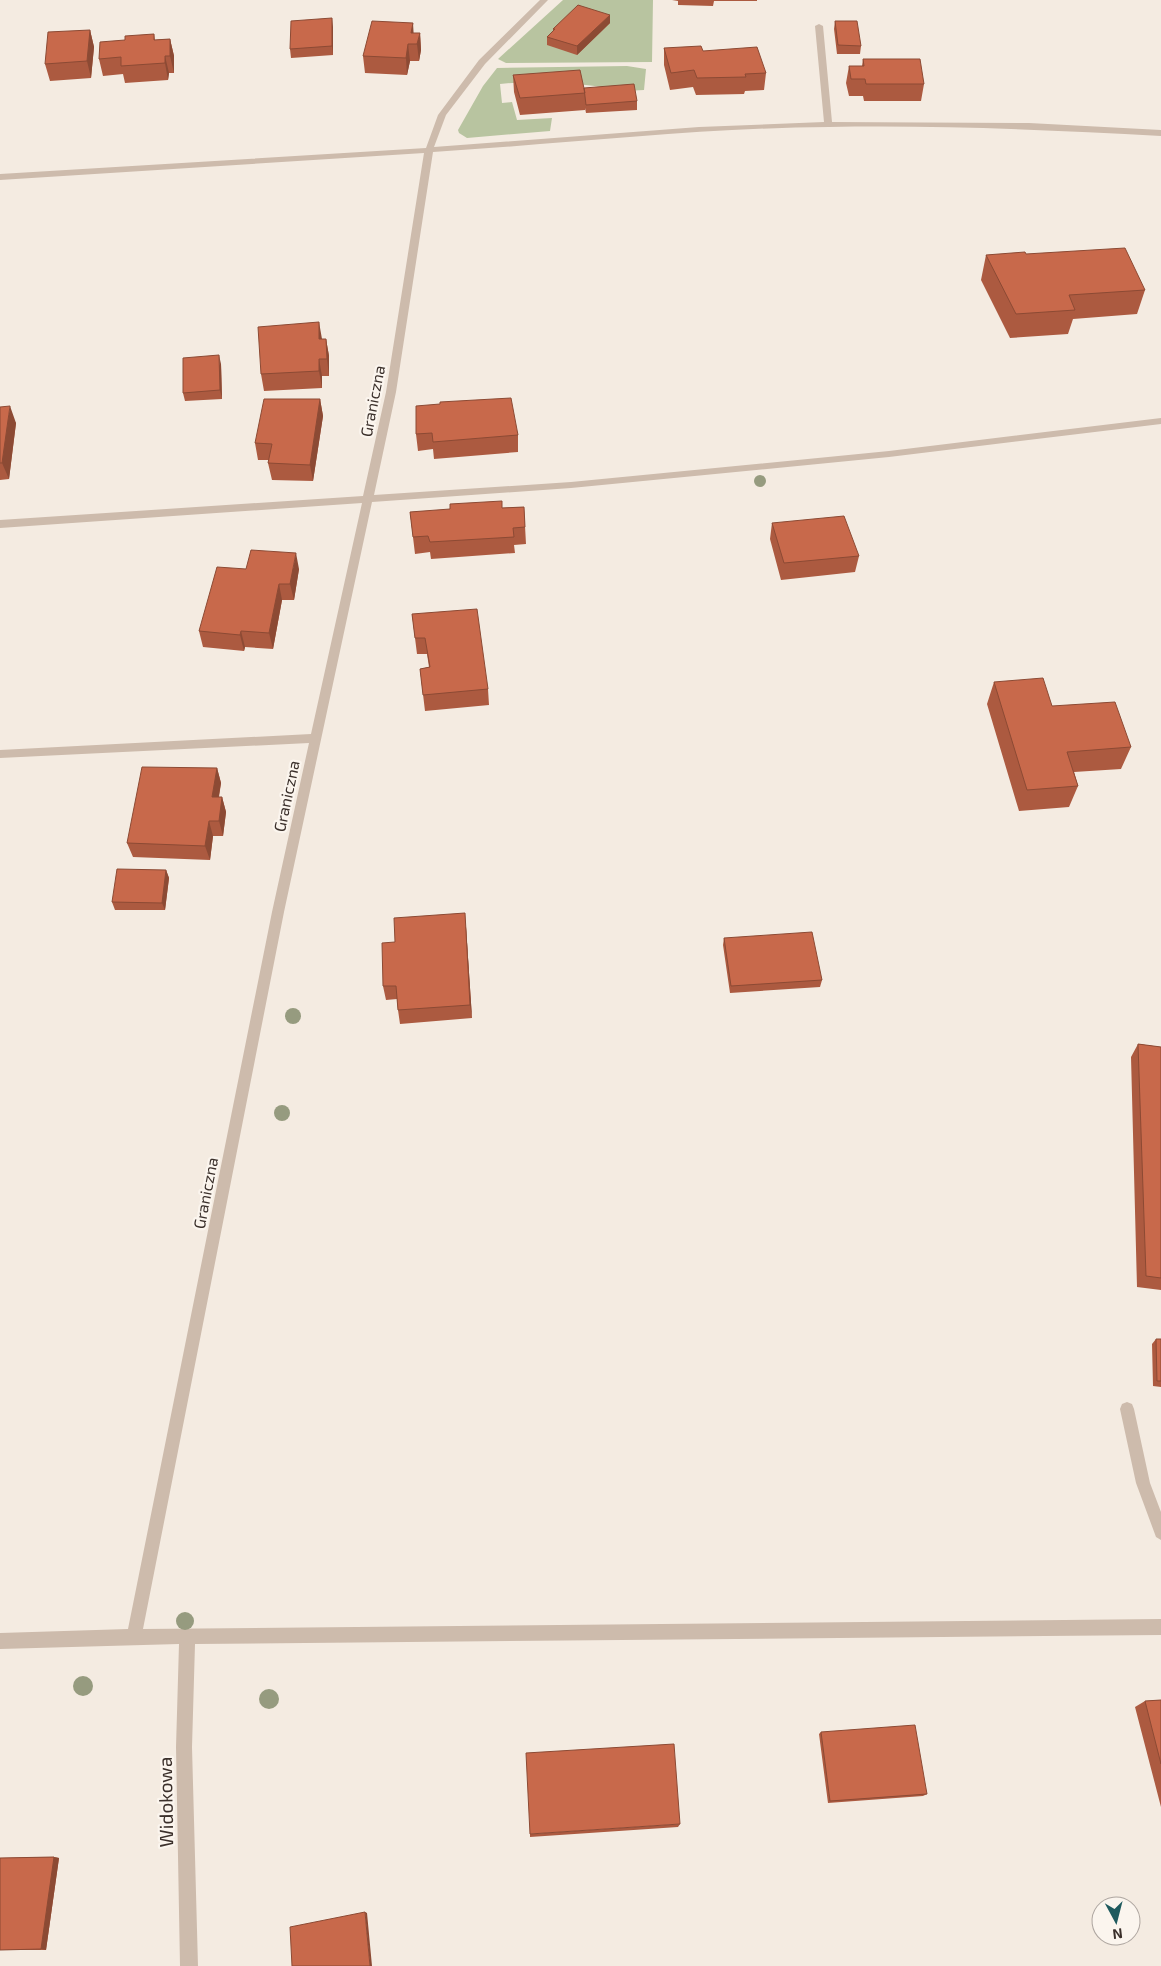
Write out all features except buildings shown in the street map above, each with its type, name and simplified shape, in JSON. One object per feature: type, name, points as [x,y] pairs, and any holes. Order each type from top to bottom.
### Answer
[{"type":"street","name":"Graniczna","points":[[134,1637],[278,912],[391,392],[429,150],[442,115],[482,62],[544,0]]},
{"type":"street","points":[[819,26],[828,124]]},
{"type":"street","points":[[0,177],[429,150],[699,130],[828,124],[1029,126],[1161,133]]},
{"type":"street","points":[[0,524],[368,498],[571,486],[798,464],[1161,421]]},
{"type":"street","points":[[0,754],[316,738]]},
{"type":"street","points":[[1127,1409],[1143,1482],[1161,1532]]},
{"type":"street","points":[[0,1641],[187,1636],[1161,1627]]},
{"type":"street","name":"Widokowa","points":[[187,1636],[184,1747],[189,1966]]},
{"type":"green space","points":[[563,0],[653,0],[652,62],[506,63],[498,59]]},
{"type":"green space","points":[[627,66],[646,69],[644,90],[622,90],[554,83],[522,82],[500,84],[502,103],[512,102],[517,120],[552,118],[550,131],[467,138],[459,133],[458,130],[483,86],[497,68]]}]
